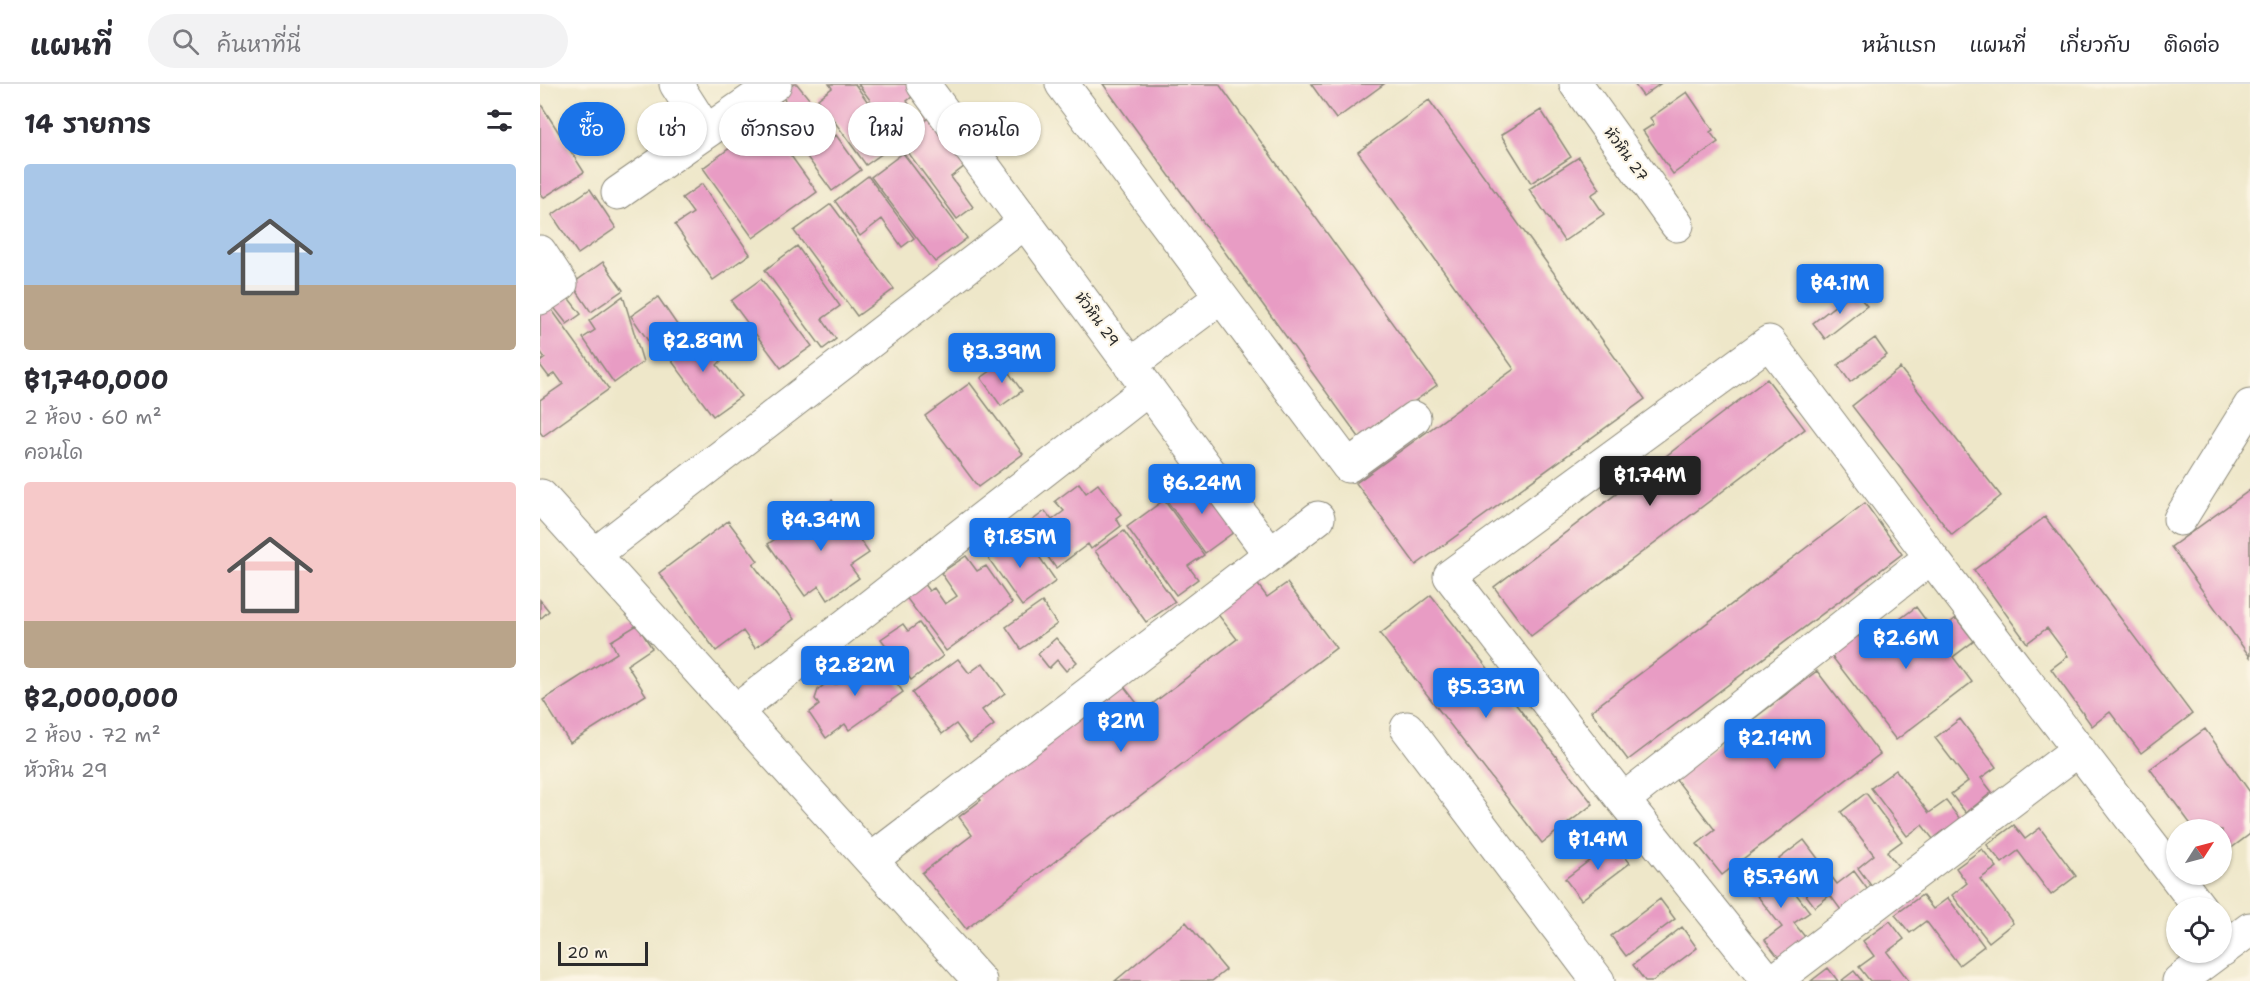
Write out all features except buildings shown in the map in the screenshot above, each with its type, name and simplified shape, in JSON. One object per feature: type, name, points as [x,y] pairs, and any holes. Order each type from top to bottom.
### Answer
[{"type":"street","points":[[676,84],[687,102]]},
{"type":"street","points":[[707,130],[775,84]]},
{"type":"street","name":"หัวหิน 29","points":[[923,84],[1270,554]]},
{"type":"street","points":[[1062,84],[1348,466],[1414,418]]},
{"type":"street","name":"หัวหิน 27","points":[[1576,84],[1677,225]]},
{"type":"street","points":[[618,193],[671,156]]},
{"type":"street","points":[[594,555],[1025,222]]},
{"type":"street","points":[[540,252],[550,291]]},
{"type":"street","points":[[736,711],[1139,377],[1221,297]]},
{"type":"street","points":[[1768,981],[1623,800],[1450,576],[1769,342],[2192,897]]},
{"type":"street","points":[[2180,519],[2250,406]]},
{"type":"street","points":[[541,496],[980,981]]},
{"type":"street","points":[[871,861],[1318,518]]},
{"type":"street","points":[[1623,800],[1931,557]]},
{"type":"street","points":[[1407,728],[1598,981]]},
{"type":"street","points":[[1774,981],[2079,749]]},
{"type":"street","points":[[2179,981],[2202,963]]}]
